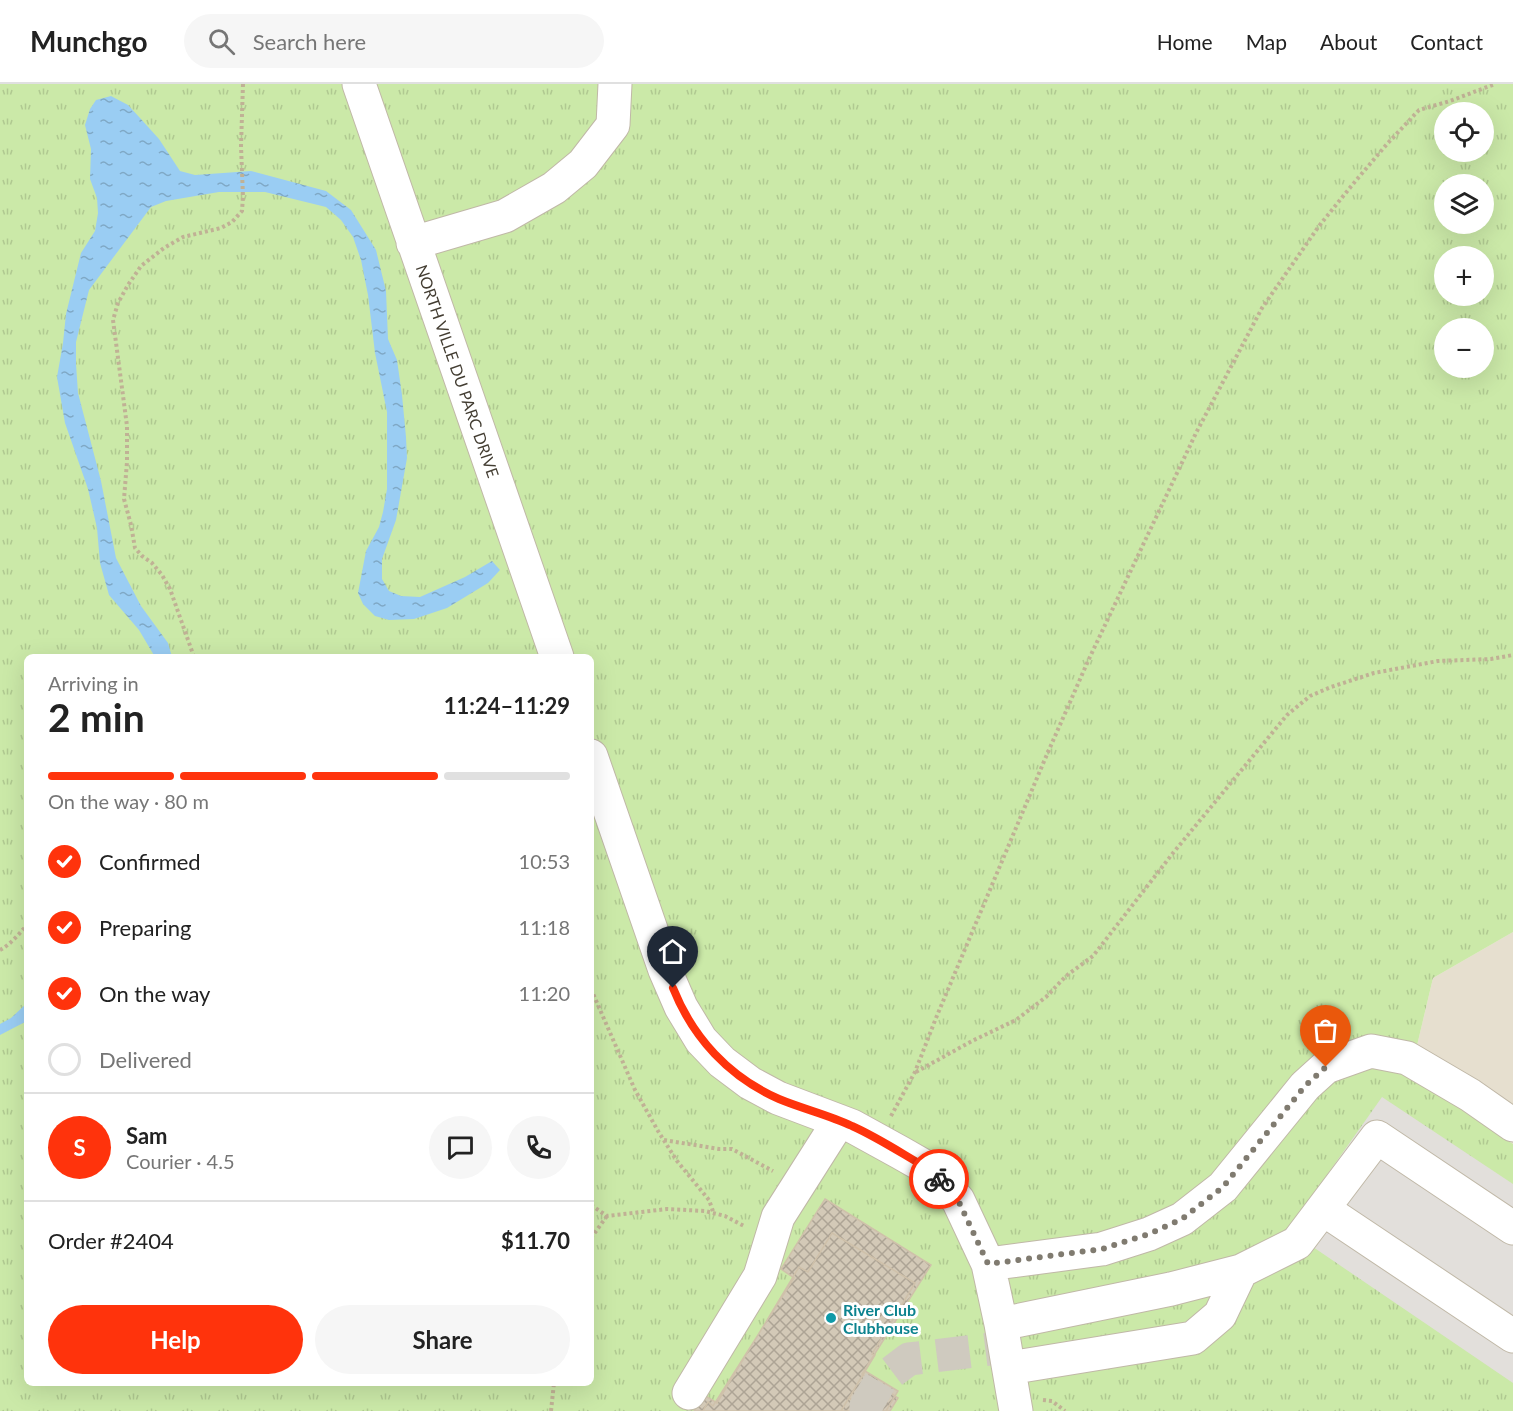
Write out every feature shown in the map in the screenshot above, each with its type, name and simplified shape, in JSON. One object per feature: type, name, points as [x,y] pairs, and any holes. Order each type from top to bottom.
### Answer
[{"type":"street","name":"NORTH VILLE DU PARC DRIVE","points":[[359,84],[556,654]]},
{"type":"street","points":[[414,243],[505,216],[554,188],[583,164],[613,125],[615,84]]},
{"type":"street","points":[[594,765],[665,970],[681,1007],[702,1040],[722,1062],[750,1083],[778,1098],[852,1126],[876,1139],[929,1169],[958,1200],[988,1264],[1016,1411]]},
{"type":"street","points":[[988,1264],[1102,1249],[1149,1234],[1182,1219],[1223,1187],[1305,1086],[1326,1067],[1371,1051],[1407,1058],[1470,1095],[1513,1125]]},
{"type":"street","points":[[689,1393],[760,1276],[778,1218],[839,1121]]},
{"type":"street","points":[[1001,1324],[1171,1289],[1241,1271],[1297,1243],[1377,1137],[1513,1228]]},
{"type":"street","points":[[1323,1209],[1513,1336]]},
{"type":"street","points":[[1009,1368],[1193,1338],[1220,1315],[1241,1271]]},
{"type":"path","points":[[193,654],[170,590],[162,575],[135,548],[124,499],[127,426],[113,320],[118,303],[141,266],[183,237],[221,228],[232,222],[242,211],[243,84]]},
{"type":"path","points":[[876,1139],[915,1072],[1088,661],[1196,433],[1262,308],[1319,226],[1387,144],[1419,110],[1495,84]]},
{"type":"path","points":[[915,1072],[1016,1020],[1046,997],[1066,976],[1093,957],[1173,853],[1287,715],[1310,696],[1374,674],[1438,662],[1491,659],[1513,655]]},
{"type":"path","points":[[0,950],[24,927]]},
{"type":"path","points":[[594,996],[635,1090],[676,1161],[709,1200],[714,1214]]},
{"type":"path","points":[[663,1140],[732,1149],[799,1184]]},
{"type":"path","points":[[594,1207],[607,1216],[667,1209],[705,1211],[725,1216],[749,1228]]},
{"type":"path","points":[[594,1234],[607,1216]]},
{"type":"path","points":[[551,1411],[554,1386]]},
{"type":"shaded area","points":[[1513,932],[1513,1144],[1410,1075],[1433,978]]},
{"type":"shaded area","points":[[1382,1097],[1513,1184],[1513,1383],[1288,1230]]},
{"type":"green space","points":[[0,84],[1513,84],[1513,932],[1433,978],[1410,1075],[1513,1144],[1513,1411],[0,1411]]},
{"type":"water","points":[[111,96],[128,105],[159,139],[180,171],[195,175],[251,171],[326,191],[351,210],[376,250],[386,291],[388,339],[397,360],[406,437],[407,458],[396,520],[382,559],[382,579],[389,591],[401,596],[420,597],[465,577],[492,561],[500,570],[488,583],[447,608],[414,619],[389,620],[375,616],[363,604],[358,593],[366,551],[379,527],[387,489],[387,412],[375,353],[361,260],[353,237],[341,220],[326,207],[265,192],[219,192],[166,201],[151,207],[89,290],[76,342],[78,393],[101,481],[116,558],[141,606],[168,643],[171,654],[153,654],[139,630],[109,595],[100,563],[97,528],[88,489],[65,423],[57,377],[66,314],[81,253],[95,231],[98,213],[97,198],[90,179],[91,149],[85,125],[90,109],[96,100]]},
{"type":"water","points":[[24,1006],[24,1023],[0,1035],[0,1024],[11,1018]]},
{"type":"building","name":"River Club Clubhouse","points":[[825,1199],[931,1265],[862,1374],[898,1398],[890,1411],[859,1411],[852,1407],[850,1411],[703,1411],[708,1402],[713,1406],[794,1278],[781,1269]]},
{"type":"building","name":"River Club Clubhouse","points":[[832,1233],[915,1283],[841,1411],[694,1411],[704,1395],[717,1403],[799,1267],[808,1272]]},
{"type":"building","points":[[865,1371],[898,1391],[886,1411],[871,1411],[849,1398]]},
{"type":"tunnel","points":[[866,1411],[866,1406],[881,1380],[909,1359],[1006,1347]]},
{"type":"way so far","points":[[939,1179],[958,1200],[988,1264],[1102,1249],[1149,1234],[1182,1219],[1223,1187],[1305,1086],[1326,1067]]},
{"type":"place","name":"River Club Clubhouse","points":[[831,1318]]},
{"type":"route","points":[[673,988],[681,1007],[702,1040],[722,1062],[750,1083],[778,1098],[852,1126],[929,1169],[939,1179]]}]
